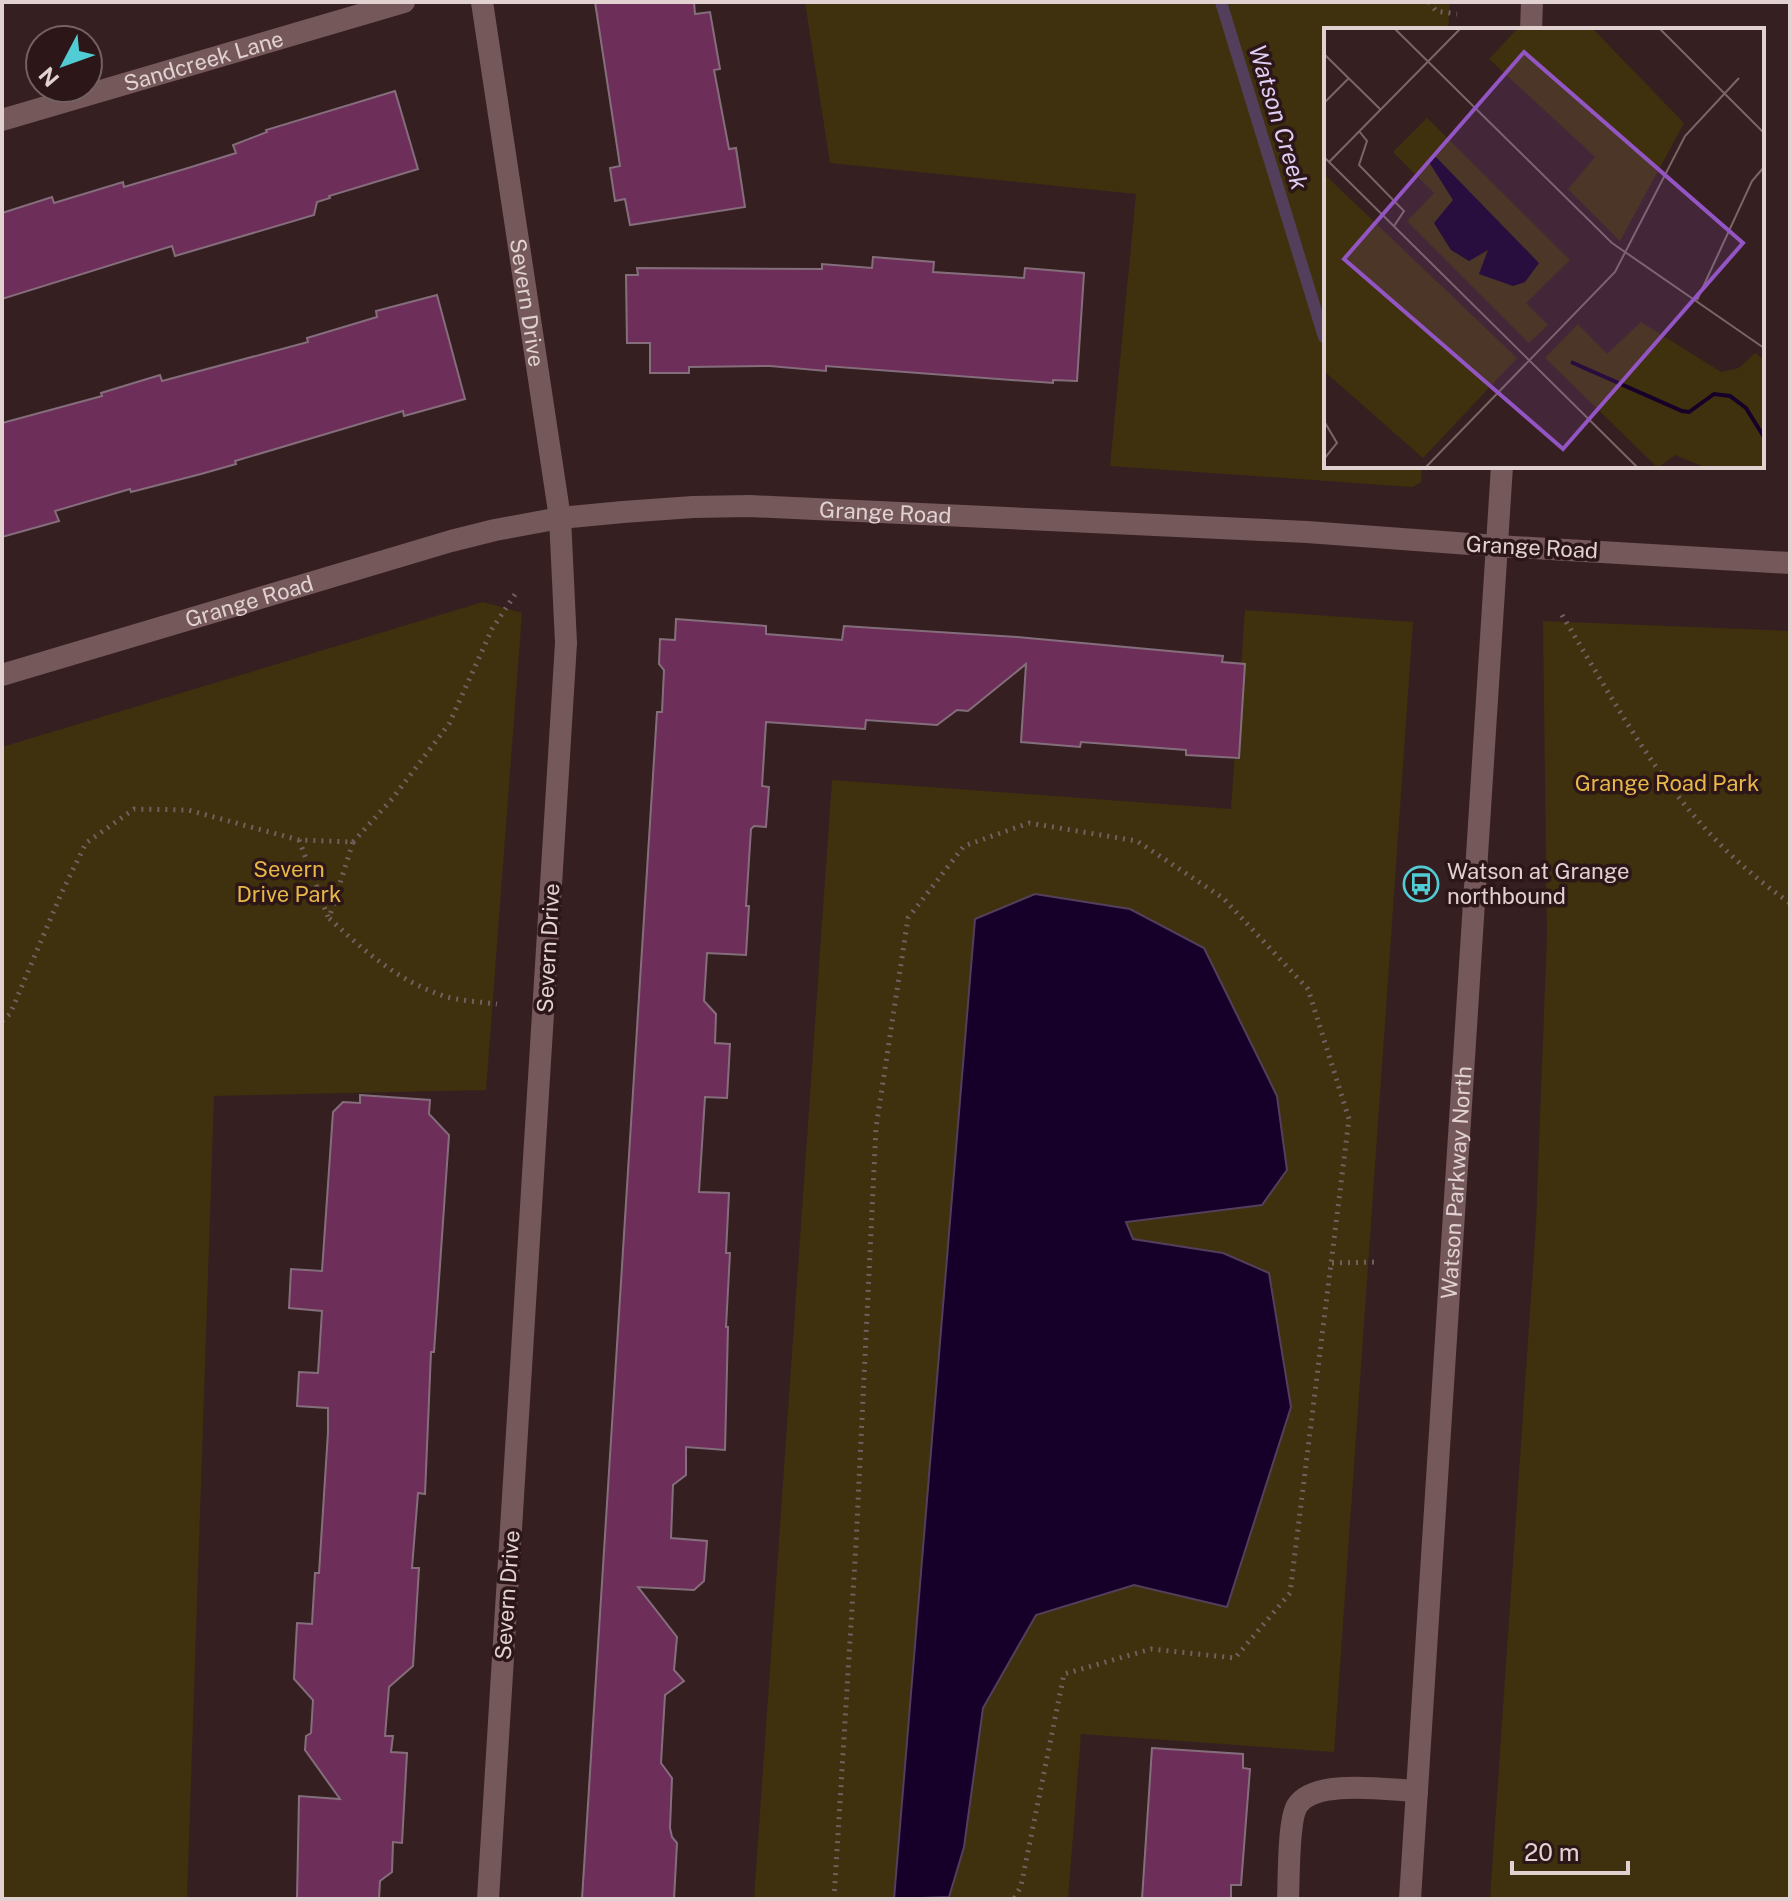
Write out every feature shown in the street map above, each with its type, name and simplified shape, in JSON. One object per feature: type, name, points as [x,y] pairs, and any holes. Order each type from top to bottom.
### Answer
[{"type":"street","name":"Sandcreek Lane","points":[[2,120],[404,2]]},
{"type":"street","name":"Severn Drive","points":[[482,2],[560,518],[565,659],[488,1899]]},
{"type":"street","points":[[1531,28],[1532,2]]},
{"type":"street","name":"Watson Parkway North","points":[[1410,1899],[1502,468]]},
{"type":"street","name":"Grange Road","points":[[2,675],[451,541],[560,518],[693,507],[750,506],[1307,532],[1790,563]]},
{"type":"street","points":[[1288,1899],[1292,1832],[1297,1806],[1311,1795],[1331,1788],[1417,1791]]},
{"type":"path","points":[[1429,2],[1436,11],[1457,14]]},
{"type":"path","points":[[329,918],[353,842],[392,799],[449,724],[492,629],[518,590]]},
{"type":"path","points":[[1562,615],[1651,762],[1684,806],[1735,859],[1790,903]]},
{"type":"path","points":[[2,1021],[10,1014],[86,843],[134,809],[188,810],[299,840],[353,842]]},
{"type":"path","points":[[834,1899],[856,1544],[876,1128],[908,918],[964,846],[1029,823],[1137,841],[1223,898],[1308,989],[1349,1119],[1290,1593],[1235,1658],[1151,1649],[1064,1674],[1021,1886],[1014,1899]]},
{"type":"path","points":[[299,840],[329,918],[371,958],[414,985],[450,998],[497,1004]]},
{"type":"path","points":[[1332,1263],[1378,1262]]},
{"type":"green space","points":[[805,2],[1450,2],[1448,28],[1324,28],[1324,468],[1422,468],[1421,482],[1413,487],[1110,466],[1136,194],[830,163]]},
{"type":"green space","name":"Severn Drive Park","points":[[483,602],[522,613],[486,1090],[214,1096],[187,1899],[2,1899],[2,747]]},
{"type":"green space","points":[[1245,610],[1413,622],[1334,1752],[1081,1734],[1068,1899],[754,1899],[832,780],[1231,809]]},
{"type":"green space","name":"Grange Road Park","points":[[1543,621],[1790,631],[1790,1899],[1490,1899],[1536,1224],[1547,935]]},
{"type":"shaded area","points":[[1035,894],[1130,909],[1204,948],[1277,1096],[1287,1170],[1262,1205],[1126,1222],[1133,1239],[1223,1253],[1269,1273],[1291,1407],[1227,1607],[1134,1585],[1036,1615],[983,1708],[964,1847],[949,1897],[894,1899],[975,919]]},
{"type":"building","points":[[595,2],[694,2],[695,14],[710,12],[720,69],[714,70],[729,149],[736,148],[745,207],[630,225],[625,199],[615,201],[610,168],[620,166]]},
{"type":"building","points":[[395,91],[418,169],[329,196],[317,202],[314,215],[175,256],[172,246],[2,299],[2,213],[52,197],[54,203],[123,182],[124,187],[188,168],[236,153],[233,145],[266,130]]},
{"type":"building","points":[[873,257],[934,262],[933,272],[1024,278],[1025,268],[1084,273],[1077,381],[1053,380],[1053,383],[826,366],[826,371],[770,366],[689,367],[689,373],[650,373],[650,343],[627,343],[626,275],[638,275],[637,268],[822,269],[822,264],[872,268]]},
{"type":"building","points":[[437,295],[465,399],[404,416],[403,411],[235,461],[236,464],[131,492],[130,489],[55,511],[59,521],[2,537],[2,423],[102,396],[101,393],[160,375],[162,381],[308,342],[307,338],[377,317],[376,311]]},
{"type":"building","points":[[676,619],[766,626],[766,634],[842,640],[844,626],[1017,637],[1223,656],[1222,662],[1245,664],[1239,758],[1186,755],[1186,750],[1081,742],[1080,747],[1021,742],[1026,664],[968,711],[957,710],[937,725],[866,720],[865,729],[766,722],[762,786],[769,787],[766,827],[754,826],[751,829],[746,955],[707,953],[704,1001],[716,1014],[715,1043],[730,1044],[727,1098],[705,1097],[699,1192],[729,1193],[725,1450],[686,1447],[686,1475],[673,1485],[671,1538],[707,1541],[704,1581],[694,1590],[638,1587],[677,1637],[674,1670],[684,1681],[665,1695],[661,1763],[672,1778],[670,1828],[677,1843],[674,1899],[582,1899],[657,712],[662,712],[664,670],[659,664],[660,639],[675,640]]},
{"type":"building","points":[[360,1095],[430,1100],[429,1114],[449,1135],[434,1352],[431,1352],[425,1494],[418,1493],[412,1568],[419,1568],[413,1666],[389,1687],[385,1736],[393,1736],[391,1752],[407,1753],[402,1843],[393,1842],[392,1872],[380,1881],[379,1899],[297,1899],[299,1796],[340,1799],[305,1750],[306,1736],[311,1733],[313,1700],[294,1679],[297,1623],[312,1624],[315,1573],[319,1573],[328,1408],[297,1406],[299,1372],[318,1373],[322,1311],[289,1308],[291,1269],[322,1271],[333,1112],[343,1102],[360,1103]]},
{"type":"building","points":[[1152,1748],[1243,1754],[1243,1768],[1250,1769],[1241,1885],[1231,1885],[1231,1899],[1142,1899]]},
{"type":"waterway","name":"Watson Creek","points":[[1221,2],[1324,337]]},
{"type":"place","name":"Watson at Grange northbound","points":[[1421,884]]}]
